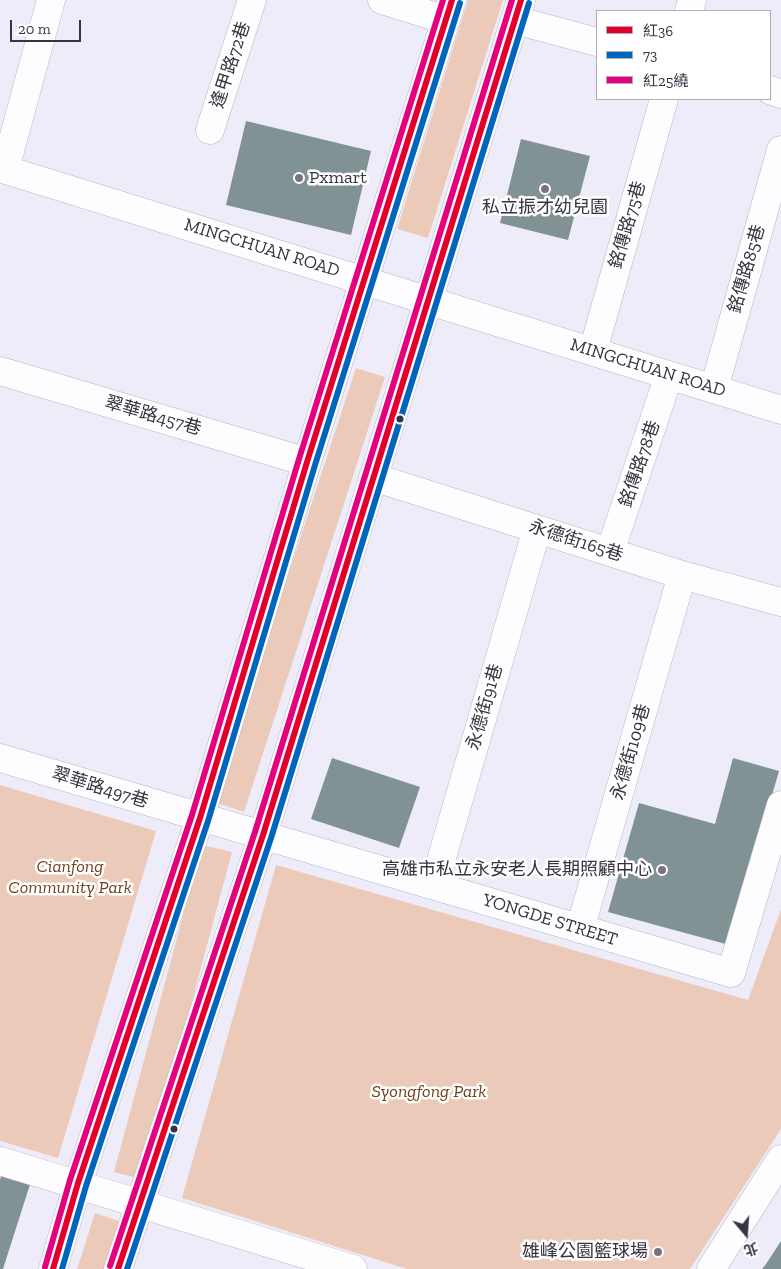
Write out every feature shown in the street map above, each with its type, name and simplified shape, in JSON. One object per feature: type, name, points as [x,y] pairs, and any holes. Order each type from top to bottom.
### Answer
[{"type":"street","points":[[2,168],[51,0]]},
{"type":"street","name":"逢甲路72巷","points":[[210,130],[252,0]]},
{"type":"street","points":[[53,1269],[78,1183],[200,818],[307,462],[449,10],[382,0]]},
{"type":"street","points":[[118,1269],[263,835],[518,10],[596,42]]},
{"type":"street","name":"銘傳路75巷","points":[[592,351],[664,100]]},
{"type":"street","name":"銘傳路85巷","points":[[714,389],[772,216],[781,150]]},
{"type":"street","name":"MINGCHUAN ROAD","points":[[2,168],[365,279],[781,410]]},
{"type":"street","name":"翠華路457巷","points":[[0,371],[307,462]]},
{"type":"street","name":"銘傳路78巷","points":[[610,552],[670,375]]},
{"type":"street","name":"永德街165巷","points":[[373,477],[682,575],[781,602]]},
{"type":"street","name":"永德街91巷","points":[[434,885],[537,529]]},
{"type":"street","name":"永德街109巷","points":[[580,929],[682,575]]},
{"type":"street","name":"翠華路497巷","points":[[0,758],[200,818]]},
{"type":"street","name":"YONGDE STREET","points":[[200,818],[731,973],[781,805]]},
{"type":"street","points":[[711,1269],[781,1160]]},
{"type":"street","points":[[0,1161],[78,1183],[352,1269]]},
{"type":"green space","points":[[468,0],[503,0],[428,238],[397,229]]},
{"type":"green space","points":[[356,368],[385,377],[244,812],[214,802]]},
{"type":"green space","name":"Cianfong Community Park","points":[[0,785],[156,831],[58,1158],[0,1141]]},
{"type":"green space","points":[[202,845],[232,852],[144,1180],[114,1172]]},
{"type":"green space","name":"Syongfong Park","points":[[276,865],[748,1000],[781,909],[781,1129],[690,1269],[407,1269],[182,1198]]},
{"type":"green space","points":[[95,1213],[125,1223],[110,1269],[77,1269]]},
{"type":"building","name":"Pxmart","points":[[246,121],[371,151],[351,235],[226,205]]},
{"type":"building","name":"私立振才幼兒園","points":[[521,139],[590,156],[568,240],[500,223]]},
{"type":"building","points":[[332,758],[420,787],[399,848],[311,819]]},
{"type":"building","points":[[733,758],[779,771],[747,882],[733,946],[608,912],[639,803],[715,824]]},
{"type":"building","points":[[5,1163],[34,1172],[3,1269],[0,1269],[0,1180]]},
{"type":"building","points":[[781,1241],[781,1269],[762,1269],[766,1264]]},
{"type":"transit line","name":"紅25繞","points":[[45,1267],[70,1180],[192,815],[299,459],[443,0]]},
{"type":"transit line","name":"紅36","points":[[53,1269],[78,1183],[200,818],[307,462],[452,0]]},
{"type":"transit line","name":"紅25繞","points":[[110,1266],[255,832],[512,0]]},
{"type":"transit line","name":"紅36","points":[[118,1269],[263,835],[521,0]]},
{"type":"transit line","name":"73","points":[[62,1269],[86,1186],[208,821],[315,465],[460,3]]},
{"type":"transit line","name":"73","points":[[127,1269],[271,838],[529,3]]},
{"type":"place","name":"Pxmart","points":[[299,178]]},
{"type":"place","name":"私立振才幼兒園","points":[[545,189]]},
{"type":"place","name":"高雄市私立永安老人長期照顧中心","points":[[662,870]]},
{"type":"place","name":"雄峰公園籃球場","points":[[658,1252]]}]
